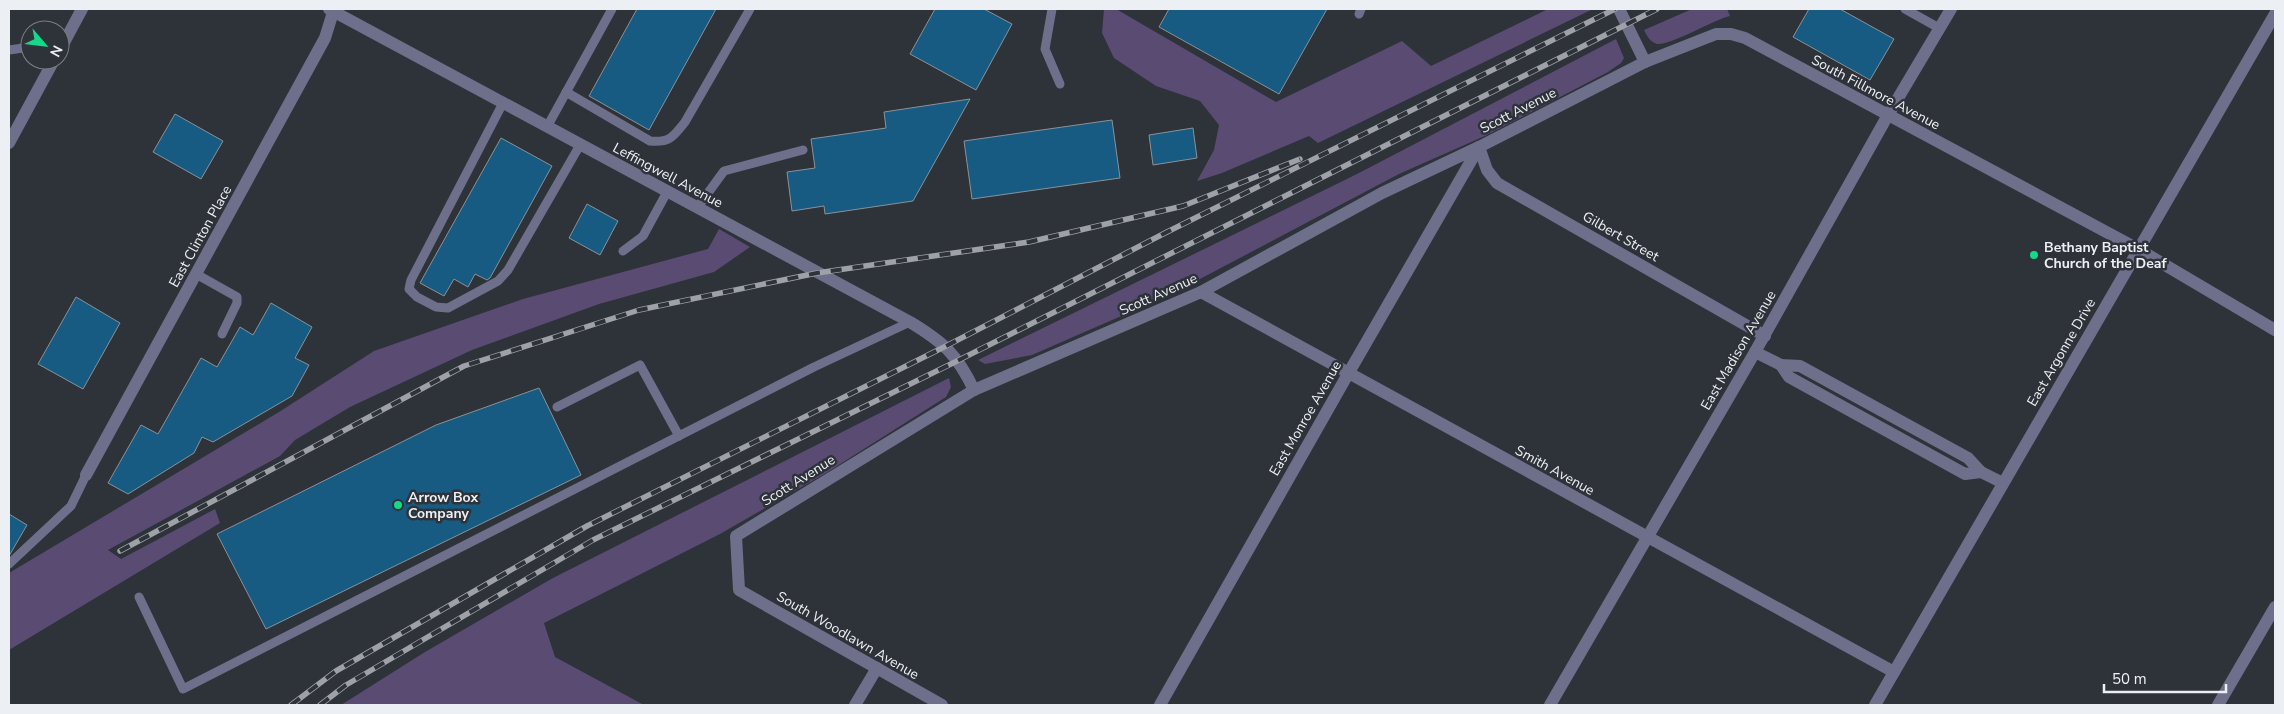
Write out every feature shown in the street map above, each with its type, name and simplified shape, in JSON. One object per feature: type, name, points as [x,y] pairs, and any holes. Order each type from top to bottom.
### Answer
[{"type":"street","points":[[70,31],[82,9]]},
{"type":"street","points":[[1619,9],[1645,62]]},
{"type":"street","name":"East Madison Avenue","points":[[1550,705],[1646,537],[1765,336],[1888,115],[1951,9]]},
{"type":"street","name":"Leffingwell Avenue","points":[[332,10],[910,322],[946,346],[966,373],[974,390]]},
{"type":"street","name":"East Clinton Place","points":[[86,474],[325,38],[332,10]]},
{"type":"street","name":"East Argonne Drive","points":[[1875,705],[2275,14]]},
{"type":"street","name":"South Fillmore Avenue","points":[[1645,62],[1716,34],[1732,34],[1746,38],[2138,249],[2275,330]]},
{"type":"street","name":"Scott Avenue","points":[[739,590],[736,536],[974,390],[1201,292],[1382,193],[1479,147],[1645,62]]},
{"type":"street","points":[[9,143],[49,70]]},
{"type":"street","name":"Gilbert Street","points":[[1479,147],[1487,170],[1497,182],[1765,336]]},
{"type":"street","name":"East Monroe Avenue","points":[[1160,705],[1479,147]]},
{"type":"street","name":"Smith Avenue","points":[[1201,292],[1894,672]]},
{"type":"street","points":[[1755,352],[1781,365],[1800,366],[1968,458],[1981,472],[2003,483]]},
{"type":"street","name":"South Woodlawn Avenue","points":[[739,590],[942,705]]},
{"type":"street","points":[[2218,705],[2275,606]]},
{"type":"street","points":[[855,705],[877,668]]},
{"type":"lane","points":[[547,127],[612,9]]},
{"type":"lane","points":[[566,92],[650,141],[664,142],[675,134],[685,122],[750,9]]},
{"type":"lane","points":[[1052,9],[1045,49],[1060,84]]},
{"type":"lane","points":[[1904,9],[1940,28]]},
{"type":"lane","points":[[503,103],[411,280],[409,289],[416,297],[436,307],[448,308],[498,282],[508,270],[580,145]]},
{"type":"lane","points":[[697,208],[724,171],[803,150]]},
{"type":"lane","points":[[623,252],[644,236],[667,192]]},
{"type":"lane","points":[[196,274],[237,297],[237,303],[222,334]]},
{"type":"lane","points":[[140,597],[183,689],[814,366],[910,322]]},
{"type":"lane","points":[[557,407],[640,365],[679,436]]},
{"type":"lane","points":[[9,564],[71,506],[86,474]]},
{"type":"shaded area","points":[[1104,9],[1116,9],[1276,102],[1402,41],[1431,66],[1548,9],[1593,9],[1318,143],[1309,136],[1222,173],[1197,181],[1214,150],[1219,125],[1200,101],[1156,86],[1114,58],[1102,33]]},
{"type":"shaded area","points":[[1692,9],[1727,9],[1730,16],[1663,44],[1652,42],[1644,30]]},
{"type":"shaded area","points":[[1616,39],[1624,58],[1621,63],[1608,72],[1487,135],[1399,174],[1200,279],[1135,310],[1032,355],[985,364],[978,360],[1357,174]]},
{"type":"shaded area","points":[[719,229],[750,247],[714,272],[599,304],[472,350],[350,407],[295,440],[280,456],[108,550],[121,559],[215,509],[220,523],[9,650],[9,573],[279,412],[374,351],[523,299],[708,249]]},
{"type":"shaded area","points":[[949,378],[951,387],[946,397],[826,473],[720,534],[544,623],[555,657],[644,705],[341,705],[425,652],[553,578]]},
{"type":"building","points":[[637,9],[716,9],[649,130],[589,96]]},
{"type":"building","points":[[935,9],[984,9],[1012,24],[976,90],[910,54]]},
{"type":"building","points":[[1169,9],[1327,9],[1279,94],[1159,27]]},
{"type":"building","points":[[1809,9],[1840,9],[1894,39],[1870,80],[1793,37]]},
{"type":"building","points":[[970,99],[913,201],[825,214],[824,206],[792,211],[787,172],[815,168],[811,139],[886,128],[884,112]]},
{"type":"building","points":[[175,114],[223,141],[201,179],[153,152]]},
{"type":"building","points":[[1112,120],[1120,178],[972,199],[964,141]]},
{"type":"building","points":[[1193,128],[1197,158],[1153,165],[1149,135]]},
{"type":"building","points":[[501,138],[552,166],[490,278],[487,280],[475,274],[468,287],[454,279],[444,296],[420,283]]},
{"type":"building","points":[[587,204],[618,221],[600,255],[569,238]]},
{"type":"building","points":[[76,297],[120,323],[83,389],[38,364]]},
{"type":"building","points":[[271,303],[312,327],[295,358],[309,365],[292,396],[213,442],[202,437],[194,453],[128,494],[108,483],[141,425],[158,434],[201,358],[217,367],[240,327],[253,335]]},
{"type":"building","name":"Arrow Box Company","points":[[539,388],[581,475],[266,629],[217,534],[436,425]]},
{"type":"building","points":[[9,514],[27,525],[9,556]]},
{"type":"railway","points":[[291,705],[336,671],[587,526],[946,346],[1167,232],[1615,9]]},
{"type":"railway","points":[[320,705],[346,685],[593,540],[957,361],[1657,9]]},
{"type":"railway","points":[[120,551],[464,366],[639,310],[817,273],[1029,242],[1183,206],[1300,159]]},
{"type":"place","name":"Bethany Baptist Church of the Deaf","points":[[2034,255]]},
{"type":"place","name":"Arrow Box Company","points":[[398,505]]}]
